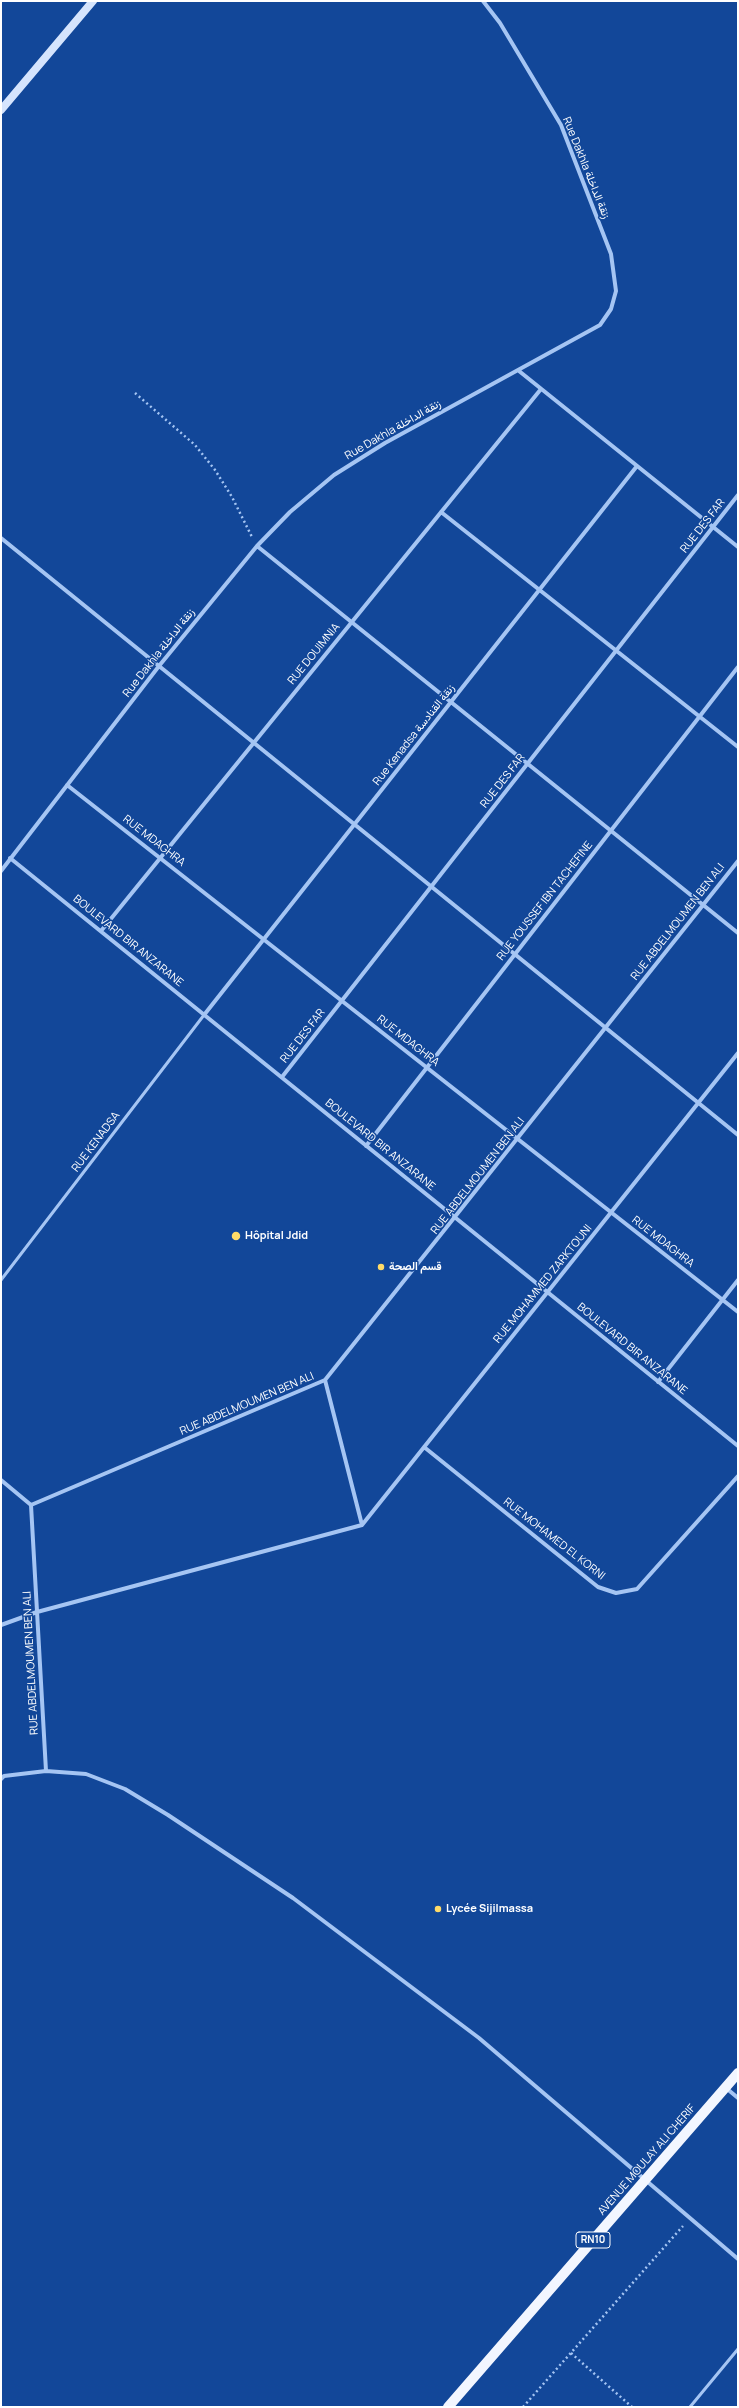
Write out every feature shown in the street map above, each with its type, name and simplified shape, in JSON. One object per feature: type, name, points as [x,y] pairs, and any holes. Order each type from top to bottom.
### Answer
[{"type":"main road","name":"AVENUE MOULAY ALI CHERIF","points":[[448,2407],[738,2073]]},
{"type":"street","points":[[1,110],[93,1]]},
{"type":"street","name":"Rue Dakhla زنقة الداخلة","points":[[1,870],[159,666],[256,546],[290,512],[334,475],[385,443],[519,371],[600,325],[611,309],[616,291],[611,254],[561,125],[500,24],[482,1]]},
{"type":"street","points":[[519,371],[738,547]]},
{"type":"street","name":"RUE DOUIMNIA","points":[[101,931],[541,389]]},
{"type":"street","name":"Rue Kenadsa زنقة القنادسة","points":[[204,1014],[637,466]]},
{"type":"street","name":"RUE DES FAR","points":[[282,1077],[738,495]]},
{"type":"street","points":[[441,512],[738,747]]},
{"type":"street","points":[[1,538],[738,1135]]},
{"type":"street","points":[[256,546],[738,933]]},
{"type":"street","name":"RUE YOUSSEF IBN TACHEFINE","points":[[366,1146],[738,667]]},
{"type":"street","name":"RUE MDAGHRA","points":[[67,785],[738,1312]]},
{"type":"street","name":"BOULEVARD BIR ANZARANE","points":[[10,858],[738,1446]]},
{"type":"street","name":"RUE ABDELMOUMEN BEN ALI","points":[[46,1771],[31,1504],[326,1380],[738,861]]},
{"type":"street","name":"RUE MOHAMMED ZARKTOUNI","points":[[362,1525],[738,1054]]},
{"type":"street","points":[[658,1382],[738,1280]]},
{"type":"street","points":[[1,1625],[37,1612],[362,1525],[326,1380]]},
{"type":"street","name":"RUE MOHAMED EL KORNI","points":[[424,1447],[598,1587],[616,1592],[637,1589],[738,1476]]},
{"type":"street","points":[[1,1480],[31,1504]]},
{"type":"street","points":[[2,1777],[46,1771],[86,1774],[125,1789],[293,1898],[479,2038],[738,2259]]},
{"type":"street","points":[[725,2087],[738,2098]]},
{"type":"lane","name":"RUE KENADSA","points":[[1,1280],[204,1014]]},
{"type":"lane","points":[[690,2407],[738,2349]]},
{"type":"path","points":[[135,392],[190,440],[211,465],[232,497],[256,546]]},
{"type":"path","points":[[523,2407],[690,2217]]},
{"type":"path","points":[[571,2353],[632,2407]]},
{"type":"place","name":"Hôpital Jdid","points":[[236,1236]]},
{"type":"place","name":"قسم الصحة","points":[[381,1267]]},
{"type":"place","name":"Lycée Sijilmassa","points":[[438,1909]]}]
